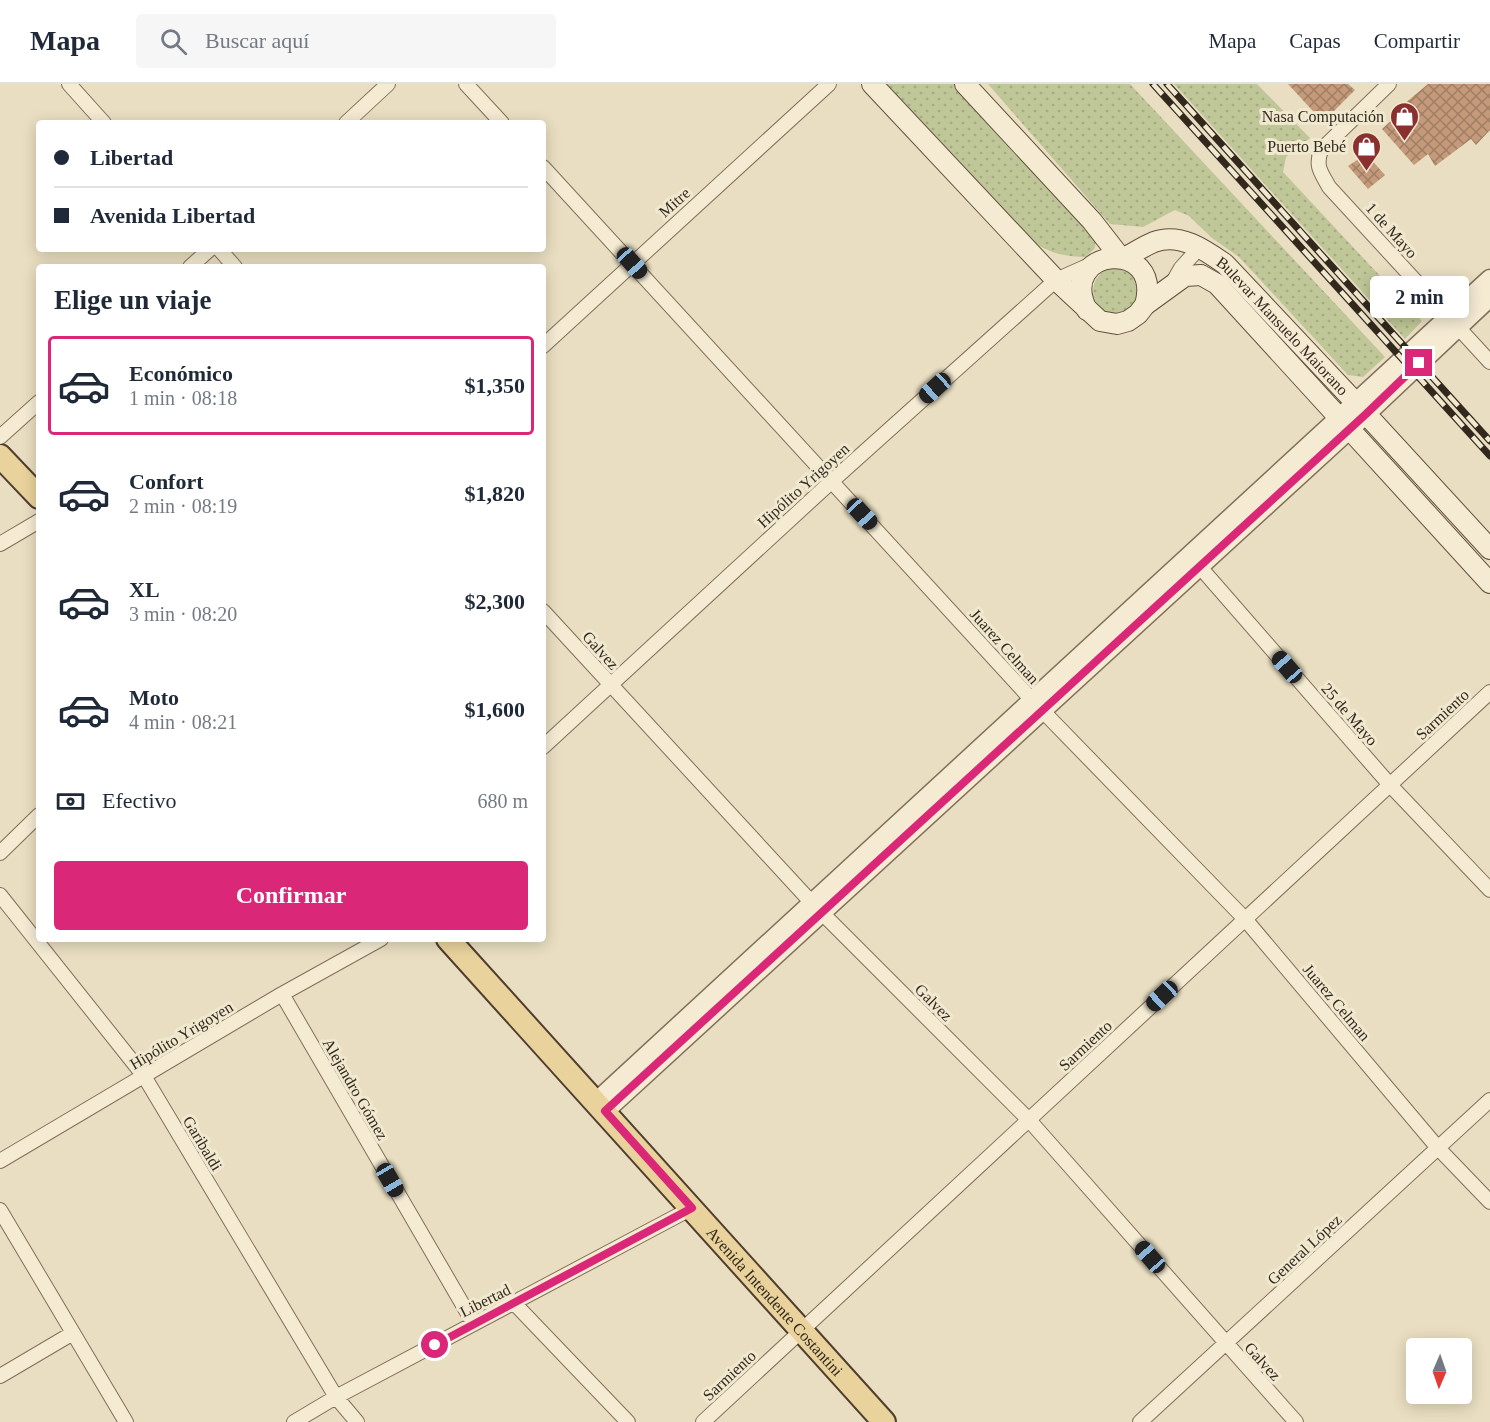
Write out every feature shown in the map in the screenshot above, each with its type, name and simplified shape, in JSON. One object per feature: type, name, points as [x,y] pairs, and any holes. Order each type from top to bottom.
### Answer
[{"type":"main road","name":"Bulevar Mansuelo Maiorano","points":[[872,84],[1056,280],[1100,321],[1117,324],[1128,321],[1138,315],[1145,305],[1185,276],[1201,276],[1217,284],[1490,583]]},
{"type":"main road","points":[[965,84],[1101,231],[1122,258],[1135,264],[1143,272],[1148,294],[1145,305]]},
{"type":"main road","points":[[1101,231],[1125,242],[1156,242]]},
{"type":"main road","name":"Bulevar Mansuelo Maiorano","points":[[1095,263],[1104,258],[1122,258],[1156,242],[1187,242],[1200,247],[1225,264],[1490,549]]},
{"type":"main road","points":[[1087,310],[1081,290],[1085,275],[1095,263]]},
{"type":"main road","points":[[0,456],[36,494]]},
{"type":"main road","name":"Avenida Intendente Costantini","points":[[451,942],[884,1422]]},
{"type":"street","points":[[69,84],[101,120]]},
{"type":"street","points":[[349,120],[388,84]]},
{"type":"street","points":[[466,84],[499,120]]},
{"type":"street","name":"Mitre","points":[[546,343],[829,84]]},
{"type":"street","name":"1 de Mayo","points":[[1389,84],[1321,150],[1317,161],[1329,186],[1490,362]]},
{"type":"street","name":"Juarez Celman","points":[[546,170],[1037,705],[1245,919],[1438,1148],[1490,1202]]},
{"type":"street","points":[[1171,286],[1180,268],[1200,247]]},
{"type":"street","points":[[193,264],[207,252]]},
{"type":"street","points":[[222,252],[232,264]]},
{"type":"street","name":"Hipólito Yrigoyen","points":[[546,744],[832,481],[1056,280],[1095,263]]},
{"type":"street","points":[[600,1106],[1361,408],[1453,322],[1490,279]]},
{"type":"street","points":[[1453,322],[1490,297]]},
{"type":"street","points":[[0,437],[36,405]]},
{"type":"street","points":[[0,544],[36,522]]},
{"type":"street","name":"25 de Mayo","points":[[1194,561],[1390,784],[1490,891]]},
{"type":"street","name":"Galvez","points":[[546,614],[817,908],[1029,1120],[1296,1422]]},
{"type":"street","name":"Sarmiento","points":[[703,1422],[1490,692]]},
{"type":"street","points":[[0,852],[36,818]]},
{"type":"street","name":"Garibaldi","points":[[0,895],[36,940]]},
{"type":"street","name":"Garibaldi","points":[[37,942],[144,1076],[336,1397],[357,1422]]},
{"type":"street","name":"Hipólito Yrigoyen","points":[[0,1161],[282,994],[376,942]]},
{"type":"street","name":"Alejandro Gómez","points":[[282,994],[474,1324]]},
{"type":"street","name":"General López","points":[[1140,1422],[1490,1100]]},
{"type":"street","name":"Libertad","points":[[294,1422],[336,1397],[692,1208]]},
{"type":"street","points":[[0,1210],[126,1422]]},
{"type":"street","points":[[514,1303],[628,1422]]},
{"type":"street","points":[[0,1376],[73,1333]]},
{"type":"green space","points":[[882,84],[957,84],[1096,237],[1095,248],[1086,257],[1070,256],[1049,251],[1029,240]]},
{"type":"green space","points":[[988,84],[1130,84],[1385,357],[1363,377],[1348,375],[1239,257],[1212,238],[1189,216],[1175,210],[1143,227],[1110,224]]},
{"type":"green space","points":[[1174,84],[1257,84],[1310,138],[1286,157],[1283,172],[1422,321],[1405,339]]},
{"type":"green space","points":[[1116,268],[1132,275],[1139,291],[1132,307],[1116,314],[1100,307],[1093,291],[1100,275]]},
{"type":"building","points":[[1288,84],[1348,84],[1355,90],[1323,122]]},
{"type":"building","points":[[1428,84],[1490,84],[1490,130],[1476,145],[1471,139],[1435,166],[1428,154],[1414,165],[1382,129],[1394,118],[1391,115]]},
{"type":"building","name":"Puerto Bebé","points":[[1366,154],[1385,175],[1368,189],[1348,166]]},
{"type":"railway","points":[[1153,84],[1490,456]]},
{"type":"railway","points":[[1167,84],[1490,441]]},
{"type":"place","name":"Nasa Computación","points":[[1405,142]]},
{"type":"place","name":"Puerto Bebé","points":[[1367,172]]},
{"type":"route","points":[[435,1345],[692,1208],[605,1111],[1419,363]]}]
